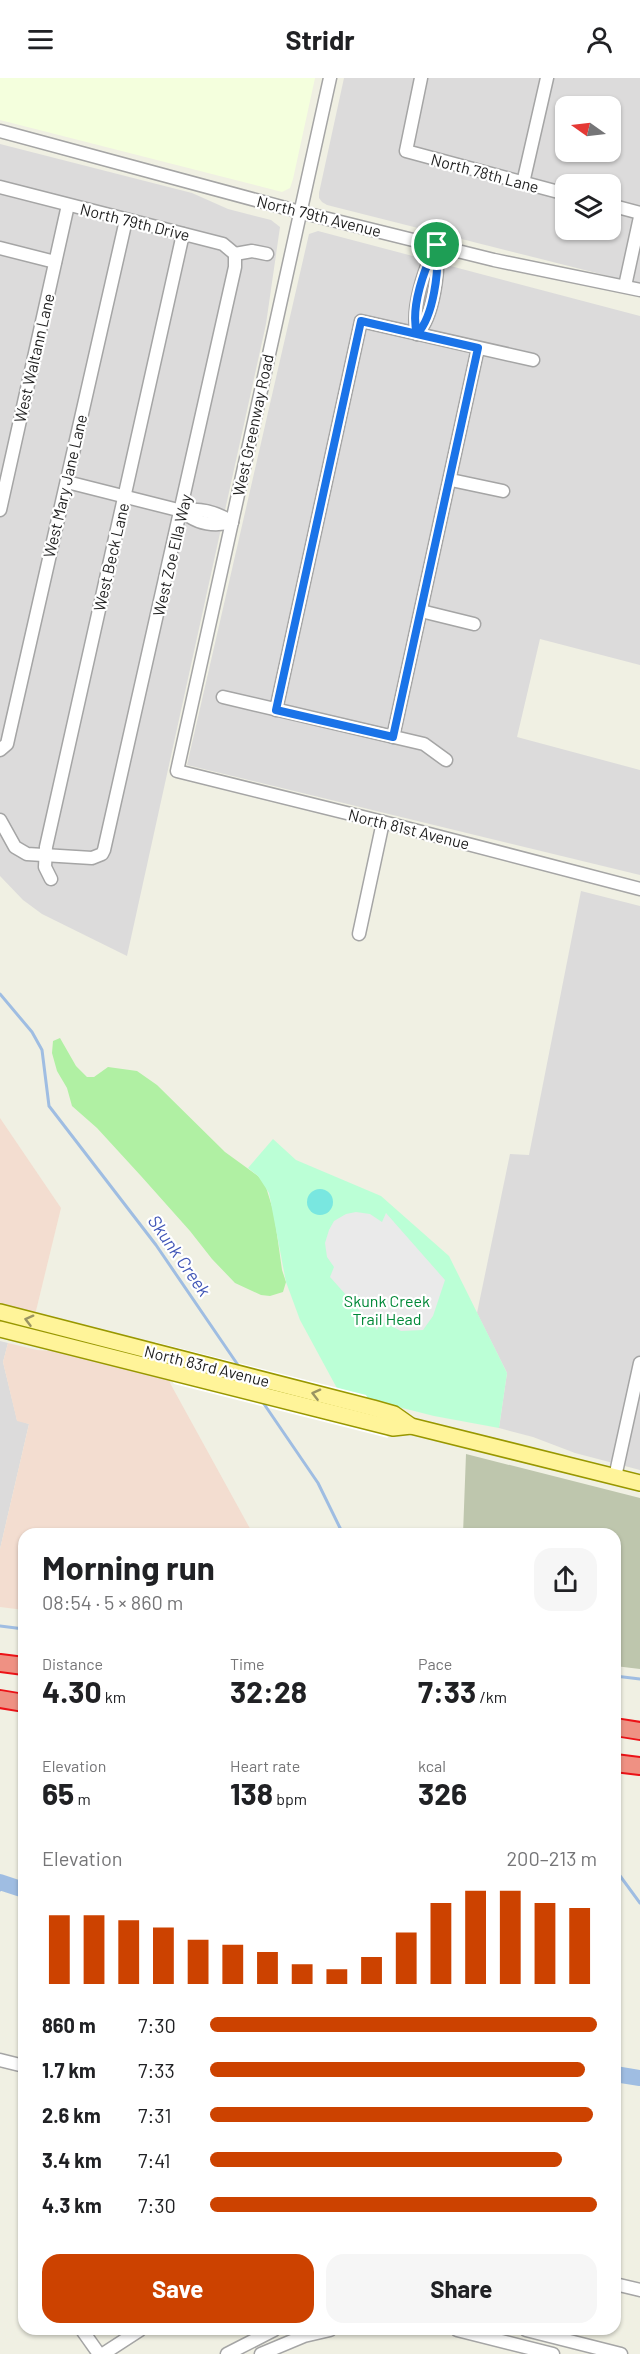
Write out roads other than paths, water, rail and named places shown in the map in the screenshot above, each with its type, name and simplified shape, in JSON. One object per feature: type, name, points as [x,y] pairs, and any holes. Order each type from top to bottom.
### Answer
[{"type":"highway","points":[[0,1663],[18,1665]]},
{"type":"highway","points":[[0,1699],[18,1702]]},
{"type":"highway","points":[[621,1728],[640,1731]]},
{"type":"main road","name":"North 83rd Avenue","points":[[0,1312],[373,1408],[394,1414],[411,1426]]},
{"type":"main road","name":"North 83rd Avenue","points":[[0,1329],[393,1428],[411,1426],[640,1483]]},
{"type":"street","name":"West Greenway Road","points":[[177,771],[330,78]]},
{"type":"street","name":"North 78th Lane","points":[[421,78],[405,151],[555,191]]},
{"type":"street","points":[[523,183],[547,78]]},
{"type":"street","name":"North 79th Avenue","points":[[0,131],[300,212],[494,260],[640,290]]},
{"type":"street","name":"North 79th Drive","points":[[0,187],[223,244],[235,254],[252,251],[267,254]]},
{"type":"street","name":"West Waltann Lane","points":[[0,510],[68,205]]},
{"type":"street","points":[[621,208],[640,213]]},
{"type":"street","points":[[625,286],[640,217]]},
{"type":"street","name":"West Mary Jane Lane","points":[[0,750],[7,744],[126,220]]},
{"type":"street","name":"West Beck Lane","points":[[51,879],[47,875],[45,856],[183,234]]},
{"type":"street","points":[[417,334],[414,322],[426,264],[437,245]]},
{"type":"street","points":[[0,248],[55,262]]},
{"type":"street","name":"West Zoe Ella Way","points":[[45,856],[92,858],[102,854],[110,829],[236,267],[235,254]]},
{"type":"street","points":[[276,710],[361,321],[533,360]]},
{"type":"street","points":[[393,737],[451,480],[478,348]]},
{"type":"street","points":[[451,480],[503,491]]},
{"type":"street","points":[[67,482],[182,511],[193,520],[217,526],[232,522]]},
{"type":"street","points":[[421,611],[474,624]]},
{"type":"street","points":[[223,697],[424,744],[446,760]]},
{"type":"street","name":"North 81st Avenue","points":[[177,771],[640,889]]},
{"type":"street","points":[[0,820],[15,847],[27,854],[45,856]]},
{"type":"street","points":[[358,933],[383,822]]},
{"type":"street","points":[[615,1477],[640,1363]]},
{"type":"street","points":[[0,2060],[18,2064]]},
{"type":"street","points":[[621,2285],[640,2290]]},
{"type":"street","points":[[86,2335],[101,2354],[132,2335]]},
{"type":"street","points":[[227,2354],[264,2335]]},
{"type":"street","points":[[261,2354],[308,2335]]},
{"type":"street","points":[[474,2335],[535,2353],[553,2354]]},
{"type":"street","points":[[535,2353],[540,2335]]},
{"type":"street","points":[[548,2335],[621,2354]]},
{"type":"waterway","name":"Skunk Creek","points":[[0,994],[32,1032],[42,1050],[49,1106],[156,1245],[240,1368]]},
{"type":"waterway","name":"Skunk Creek","points":[[262,1401],[318,1483],[340,1528]]},
{"type":"waterway","points":[[0,1626],[18,1628]]},
{"type":"waterway","points":[[621,1677],[640,1679]]},
{"type":"waterway","name":"Skunk Creek","points":[[621,1877],[640,1903]]},
{"type":"waterway","points":[[0,1882],[18,1888]]},
{"type":"waterway","points":[[0,1890],[8,1885]]},
{"type":"waterway","points":[[621,2075],[640,2078]]},
{"type":"park label","name":"Skunk Creek Trail Head","points":[[387,1310]]}]
